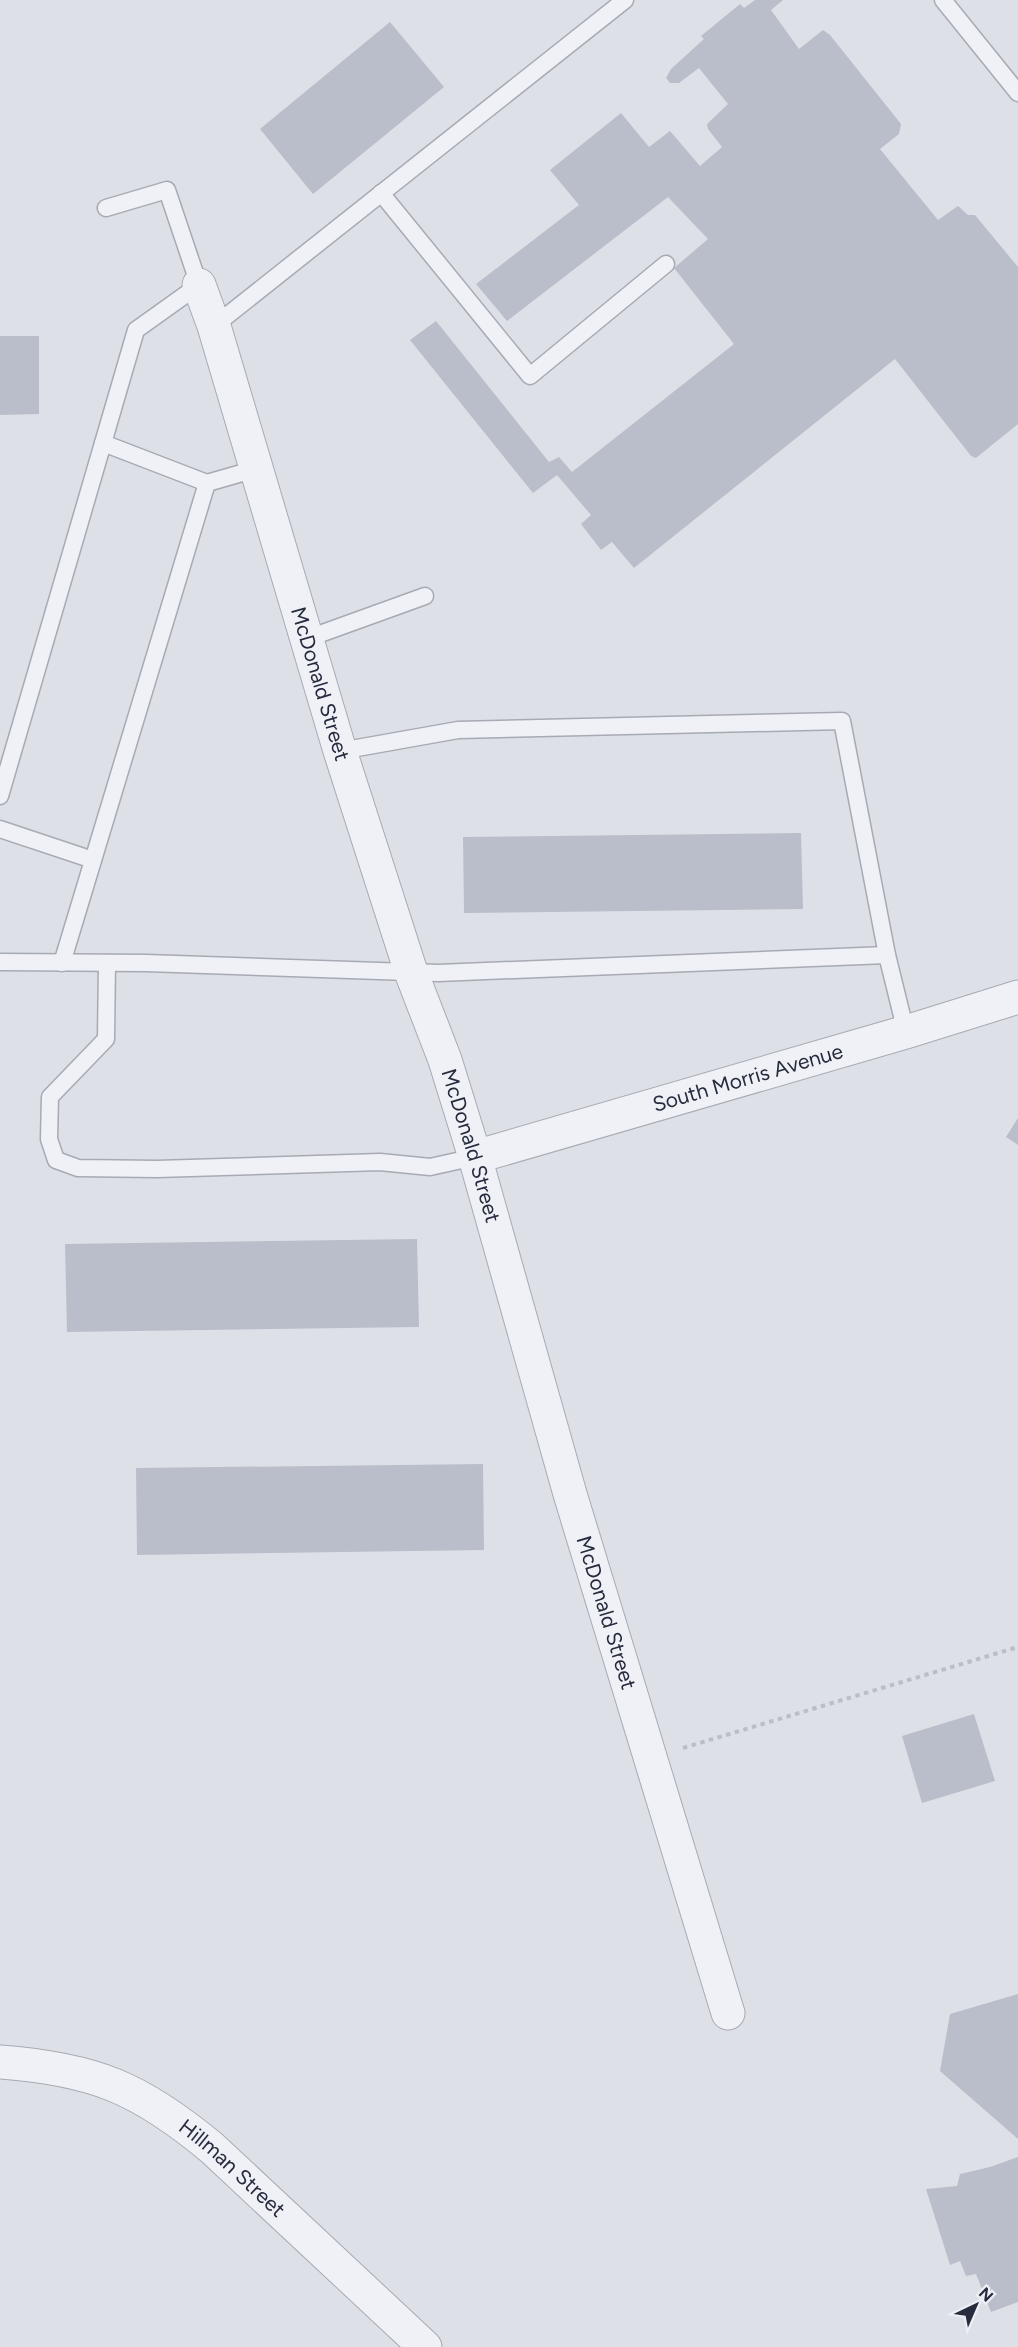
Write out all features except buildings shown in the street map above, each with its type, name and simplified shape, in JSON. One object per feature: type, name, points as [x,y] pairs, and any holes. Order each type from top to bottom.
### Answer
[{"type":"street","name":"McDonald Street","points":[[199,285],[214,327],[340,751],[411,972],[445,1060],[476,1157],[570,1494],[728,2013]]},
{"type":"street","name":"South Morris Avenue","points":[[476,1157],[906,1032],[1018,997]]},
{"type":"street","name":"Hillman Street","points":[[0,2062],[36,2065],[99,2078],[127,2089],[182,2124],[212,2148],[425,2347]]},
{"type":"lane","points":[[214,327],[625,0]]},
{"type":"lane","points":[[943,0],[1018,93]]},
{"type":"lane","points":[[0,796],[136,330],[199,285],[167,190],[106,208]]},
{"type":"lane","points":[[381,193],[530,376],[666,264]]},
{"type":"lane","points":[[103,443],[207,483],[256,470]]},
{"type":"lane","points":[[62,963],[207,483]]},
{"type":"lane","points":[[306,639],[424,596]]},
{"type":"lane","points":[[340,751],[458,730],[842,721],[887,955],[906,1032]]},
{"type":"lane","points":[[0,829],[93,860]]},
{"type":"lane","points":[[0,962],[438,973],[887,955]]},
{"type":"lane","points":[[107,963],[106,1039],[50,1097],[50,1139],[56,1160],[78,1168],[157,1169],[380,1162],[430,1167],[476,1157]]},
{"type":"path","points":[[651,1757],[1018,1647]]}]
